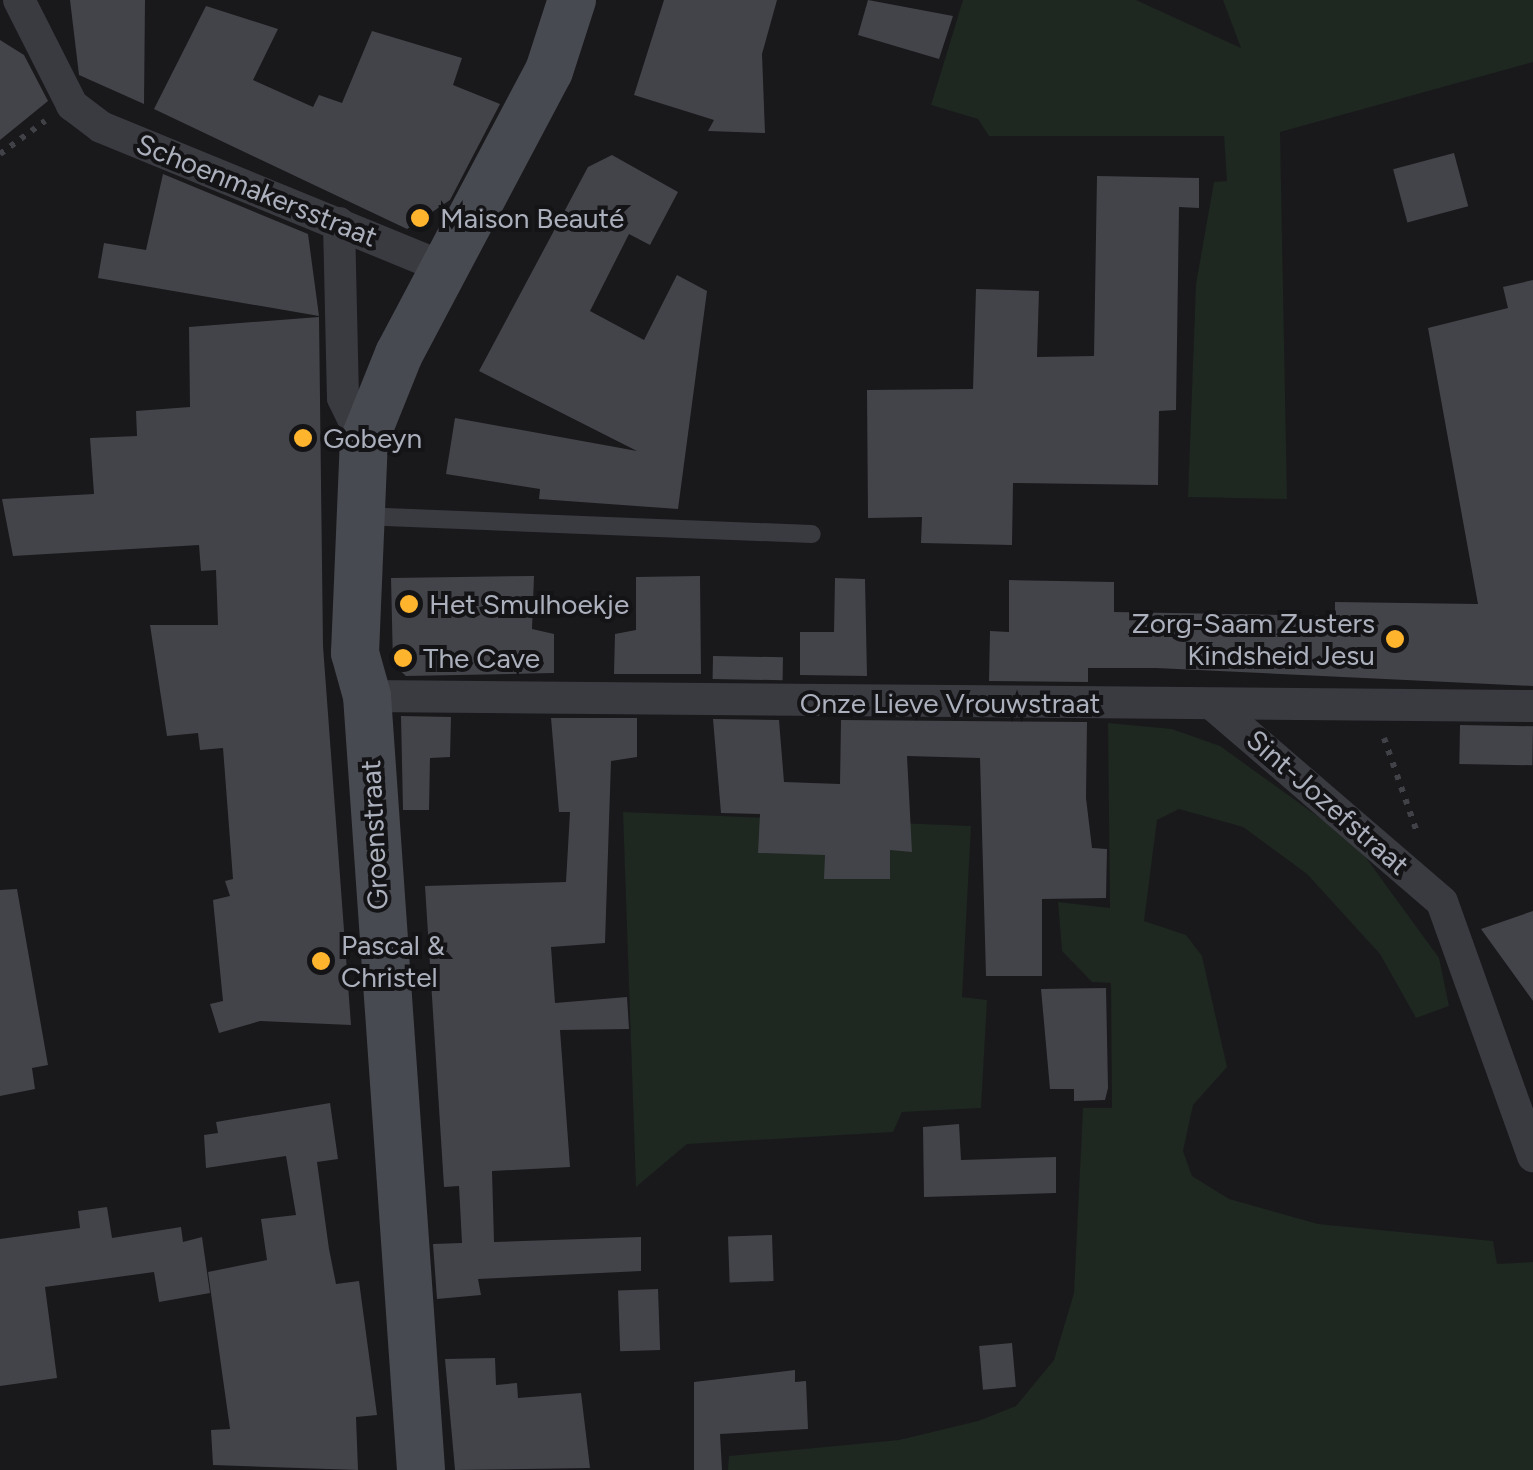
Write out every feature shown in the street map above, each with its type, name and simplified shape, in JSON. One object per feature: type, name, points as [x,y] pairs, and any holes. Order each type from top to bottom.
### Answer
[{"type":"street","points":[[0,10],[9,0]]},
{"type":"street","name":"Schoenmakersstraat","points":[[19,0],[72,105],[100,127],[445,268]]},
{"type":"street","name":"Groenstraat","points":[[421,1470],[366,696],[355,653],[356,516],[364,441],[445,268],[549,71],[572,0]]},
{"type":"street","points":[[340,223],[343,398],[364,441]]},
{"type":"street","name":"Onze Lieve Vrouwstraat","points":[[366,696],[1533,706]]},
{"type":"street","name":"Sint-Jozefstraat","points":[[1212,704],[1442,902],[1533,1156]]},
{"type":"lane","points":[[356,516],[812,534]]},
{"type":"path","points":[[0,154],[72,105]]},
{"type":"path","name":"Sint-Jozefstraat","points":[[1373,706],[1442,902]]},
{"type":"shaded area","points":[[963,0],[1136,0],[1241,48],[1223,0],[1533,0],[1533,62],[1280,132],[1287,499],[1188,497],[1196,284],[1214,182],[1227,181],[1224,136],[989,136],[978,119],[931,105]]},
{"type":"shaded area","points":[[1108,723],[1172,729],[1220,746],[1356,844],[1439,958],[1449,1006],[1416,1018],[1380,954],[1307,874],[1243,827],[1179,809],[1157,820],[1144,921],[1186,935],[1202,956],[1227,1067],[1193,1105],[1183,1151],[1192,1176],[1229,1199],[1318,1224],[1493,1241],[1497,1264],[1533,1262],[1533,1470],[728,1470],[729,1456],[899,1440],[978,1421],[1016,1406],[1054,1360],[1074,1293],[1083,1108],[1112,1108],[1111,983],[1092,982],[1062,951],[1058,902],[1110,908]]},
{"type":"shaded area","points":[[623,812],[971,826],[962,997],[987,1000],[981,1108],[902,1112],[893,1132],[687,1144],[636,1187]]},
{"type":"building","points":[[70,0],[145,0],[144,104],[79,75]]},
{"type":"building","points":[[664,0],[777,0],[762,54],[765,133],[708,131],[714,120],[634,95]]},
{"type":"building","points":[[868,0],[953,16],[939,59],[858,35]]},
{"type":"building","points":[[206,6],[278,29],[253,80],[313,107],[319,95],[342,103],[372,31],[462,58],[453,85],[500,104],[450,200],[407,229],[154,109]]},
{"type":"building","points":[[0,40],[24,55],[48,101],[0,140]]},
{"type":"building","points":[[1454,153],[1468,206],[1407,222],[1393,169]]},
{"type":"building","points":[[612,155],[678,192],[650,245],[629,234],[590,311],[644,340],[677,275],[707,291],[678,509],[539,499],[540,489],[446,474],[455,418],[637,451],[479,371],[588,167]]},
{"type":"building","points":[[163,174],[308,234],[319,316],[98,278],[104,243],[146,250]]},
{"type":"building","points":[[1097,176],[1199,178],[1199,208],[1179,207],[1176,410],[1159,411],[1158,485],[1013,483],[1012,545],[921,543],[922,517],[868,518],[867,390],[973,389],[976,289],[1039,291],[1037,357],[1094,356]]},
{"type":"building","points":[[1533,280],[1533,686],[1156,668],[1088,668],[1088,682],[989,681],[990,631],[1009,632],[1009,580],[1114,582],[1114,612],[1335,616],[1335,602],[1478,604],[1428,328],[1508,308],[1503,287]]},
{"type":"building","points":[[319,317],[323,646],[351,1025],[260,1021],[219,1033],[210,1004],[223,1001],[213,900],[230,896],[225,881],[233,879],[223,748],[200,750],[198,733],[167,736],[150,625],[218,625],[216,570],[201,571],[199,545],[13,556],[2,499],[94,494],[90,438],[137,436],[136,411],[190,407],[189,327]]},
{"type":"building","points":[[534,576],[532,629],[554,634],[554,673],[406,676],[393,664],[391,578]]},
{"type":"building","points":[[700,576],[701,674],[614,674],[615,634],[636,630],[636,577]]},
{"type":"building","points":[[835,578],[865,579],[867,676],[800,675],[800,632],[834,632]]},
{"type":"building","points":[[713,656],[783,657],[783,680],[713,679]]},
{"type":"building","points":[[401,716],[451,717],[450,757],[430,758],[429,810],[403,810]]},
{"type":"building","points":[[551,718],[637,718],[637,757],[611,761],[605,943],[551,947],[555,1003],[627,997],[629,1029],[560,1030],[570,1167],[492,1171],[494,1242],[641,1237],[641,1271],[478,1279],[481,1295],[437,1299],[433,1244],[462,1243],[459,1186],[444,1187],[425,886],[566,882],[570,812],[559,812]]},
{"type":"building","points":[[713,719],[779,720],[784,782],[840,784],[841,720],[1087,722],[1086,798],[1092,848],[1107,849],[1106,898],[1042,899],[1042,976],[986,976],[980,758],[907,756],[912,852],[890,850],[890,879],[824,879],[825,855],[758,853],[760,814],[721,813]]},
{"type":"building","points":[[1460,725],[1533,726],[1532,765],[1459,764]]},
{"type":"building","points":[[17,889],[48,1065],[32,1068],[35,1089],[0,1096],[0,890]]},
{"type":"building","points":[[1533,911],[1533,1001],[1481,929]]},
{"type":"building","points":[[1106,988],[1105,1100],[1074,1101],[1074,1089],[1050,1089],[1041,989]]},
{"type":"building","points":[[330,1103],[338,1159],[317,1162],[329,1249],[336,1284],[359,1281],[377,1415],[356,1417],[358,1470],[213,1465],[211,1430],[230,1429],[208,1272],[267,1260],[261,1219],[296,1215],[286,1156],[206,1168],[204,1135],[218,1133],[216,1122]]},
{"type":"building","points":[[959,1124],[961,1160],[1056,1157],[1056,1193],[924,1197],[923,1127]]},
{"type":"building","points":[[107,1207],[112,1238],[181,1227],[183,1242],[202,1237],[210,1293],[159,1302],[154,1272],[45,1287],[57,1378],[0,1386],[0,1239],[80,1228],[78,1211]]},
{"type":"building","points":[[772,1235],[774,1281],[730,1283],[728,1237]]},
{"type":"building","points":[[658,1289],[660,1350],[620,1351],[618,1290]]},
{"type":"building","points":[[1012,1343],[1016,1387],[983,1390],[979,1346]]},
{"type":"building","points":[[495,1358],[496,1385],[517,1383],[518,1398],[581,1393],[590,1468],[455,1470],[445,1359]]},
{"type":"building","points":[[795,1370],[795,1382],[806,1381],[808,1429],[720,1434],[722,1470],[694,1470],[694,1382]]},
{"type":"place","name":"Maison Beauté","points":[[420,218]]},
{"type":"place","name":"Gobeyn","points":[[303,438]]},
{"type":"place","name":"Het Smulhoekje","points":[[409,604]]},
{"type":"place","name":"Zorg-Saam Zusters Kindsheid Jesu","points":[[1395,639]]},
{"type":"place","name":"The Cave","points":[[403,658]]},
{"type":"place","name":"Pascal & Christel","points":[[321,961]]}]
